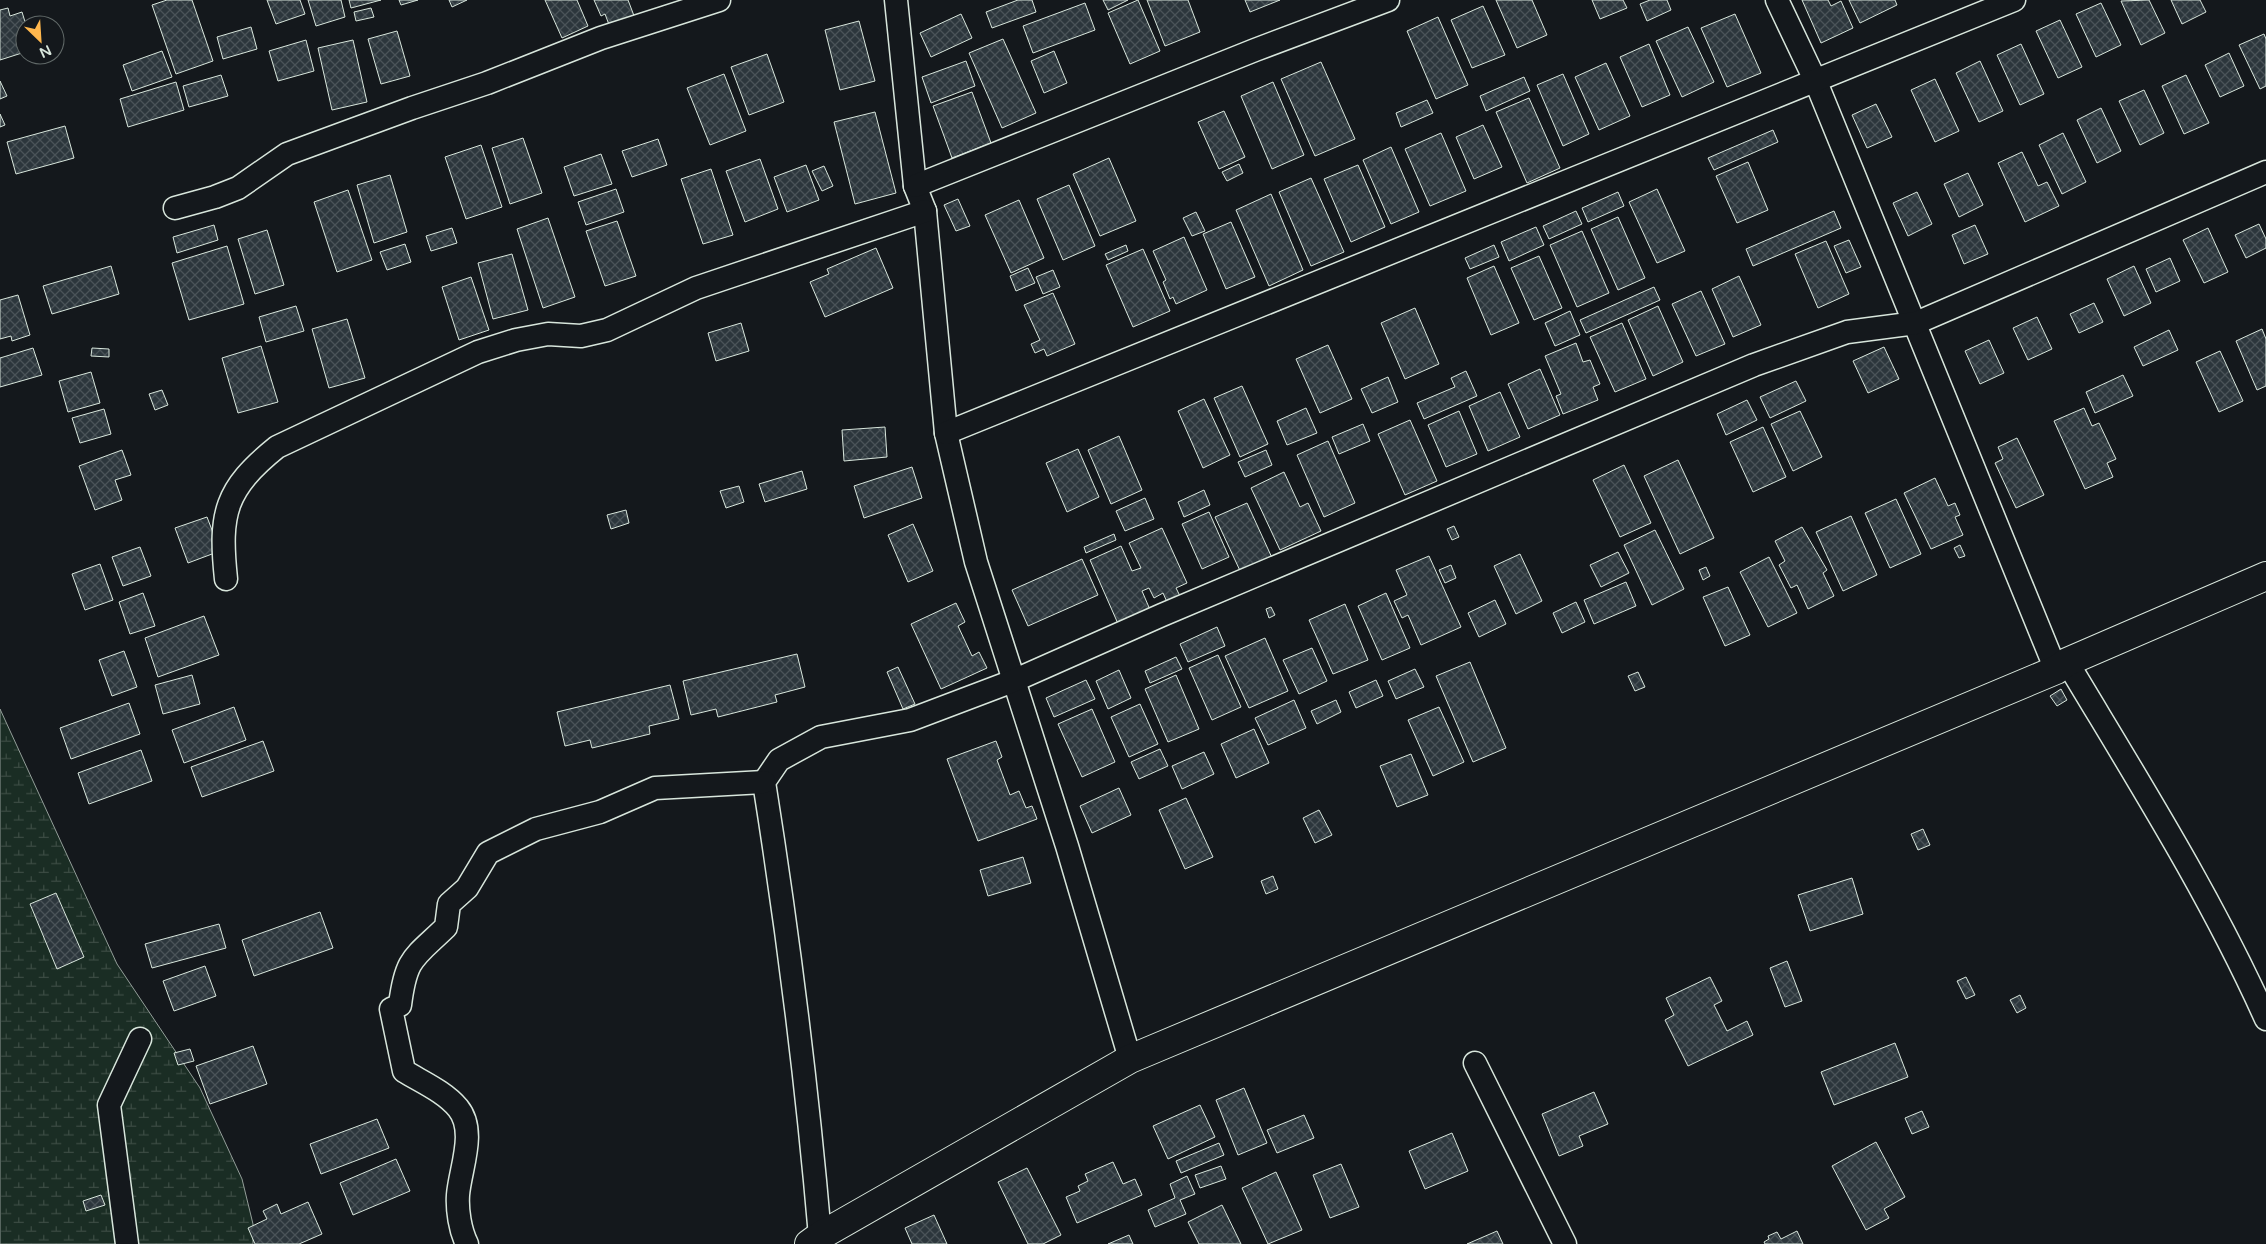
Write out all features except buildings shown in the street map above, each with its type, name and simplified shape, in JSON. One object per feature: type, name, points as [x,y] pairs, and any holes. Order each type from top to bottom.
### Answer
[{"type":"street","points":[[175,208],[215,197],[238,188],[287,154],[487,83],[601,38],[719,0]]},
{"type":"street","points":[[896,0],[915,186],[925,211],[946,433],[976,562],[1062,829],[1130,1059]]},
{"type":"street","points":[[915,186],[1255,50],[1388,0]]},
{"type":"street","points":[[1777,0],[1816,82],[2062,666],[2184,858],[2236,953],[2266,1019]]},
{"type":"street","points":[[946,433],[1816,82],[2014,0]]},
{"type":"street","points":[[2266,172],[1916,323],[1847,332],[1754,365],[1162,615],[1013,681],[910,720],[821,738],[779,760],[764,782],[787,931],[808,1102],[814,1240],[1130,1059],[2062,666],[2266,576]]},
{"type":"street","points":[[226,579],[222,540],[226,511],[240,484],[254,466],[278,447],[478,352],[516,340],[548,334],[581,336],[607,330],[696,288],[925,211]]},
{"type":"street","points":[[467,1244],[460,1218],[458,1195],[462,1175],[466,1127],[460,1110],[447,1097],[404,1071],[391,1009],[400,1005],[404,976],[415,954],[446,927],[449,904],[466,888],[488,853],[536,830],[600,812],[656,788],[764,782]]},
{"type":"street","points":[[127,1244],[109,1105],[140,1039]]},
{"type":"street","points":[[1475,1063],[1566,1244]]},
{"type":"green space","points":[[0,709],[117,964],[200,1088],[242,1179],[253,1224],[253,1244],[0,1244]]}]
